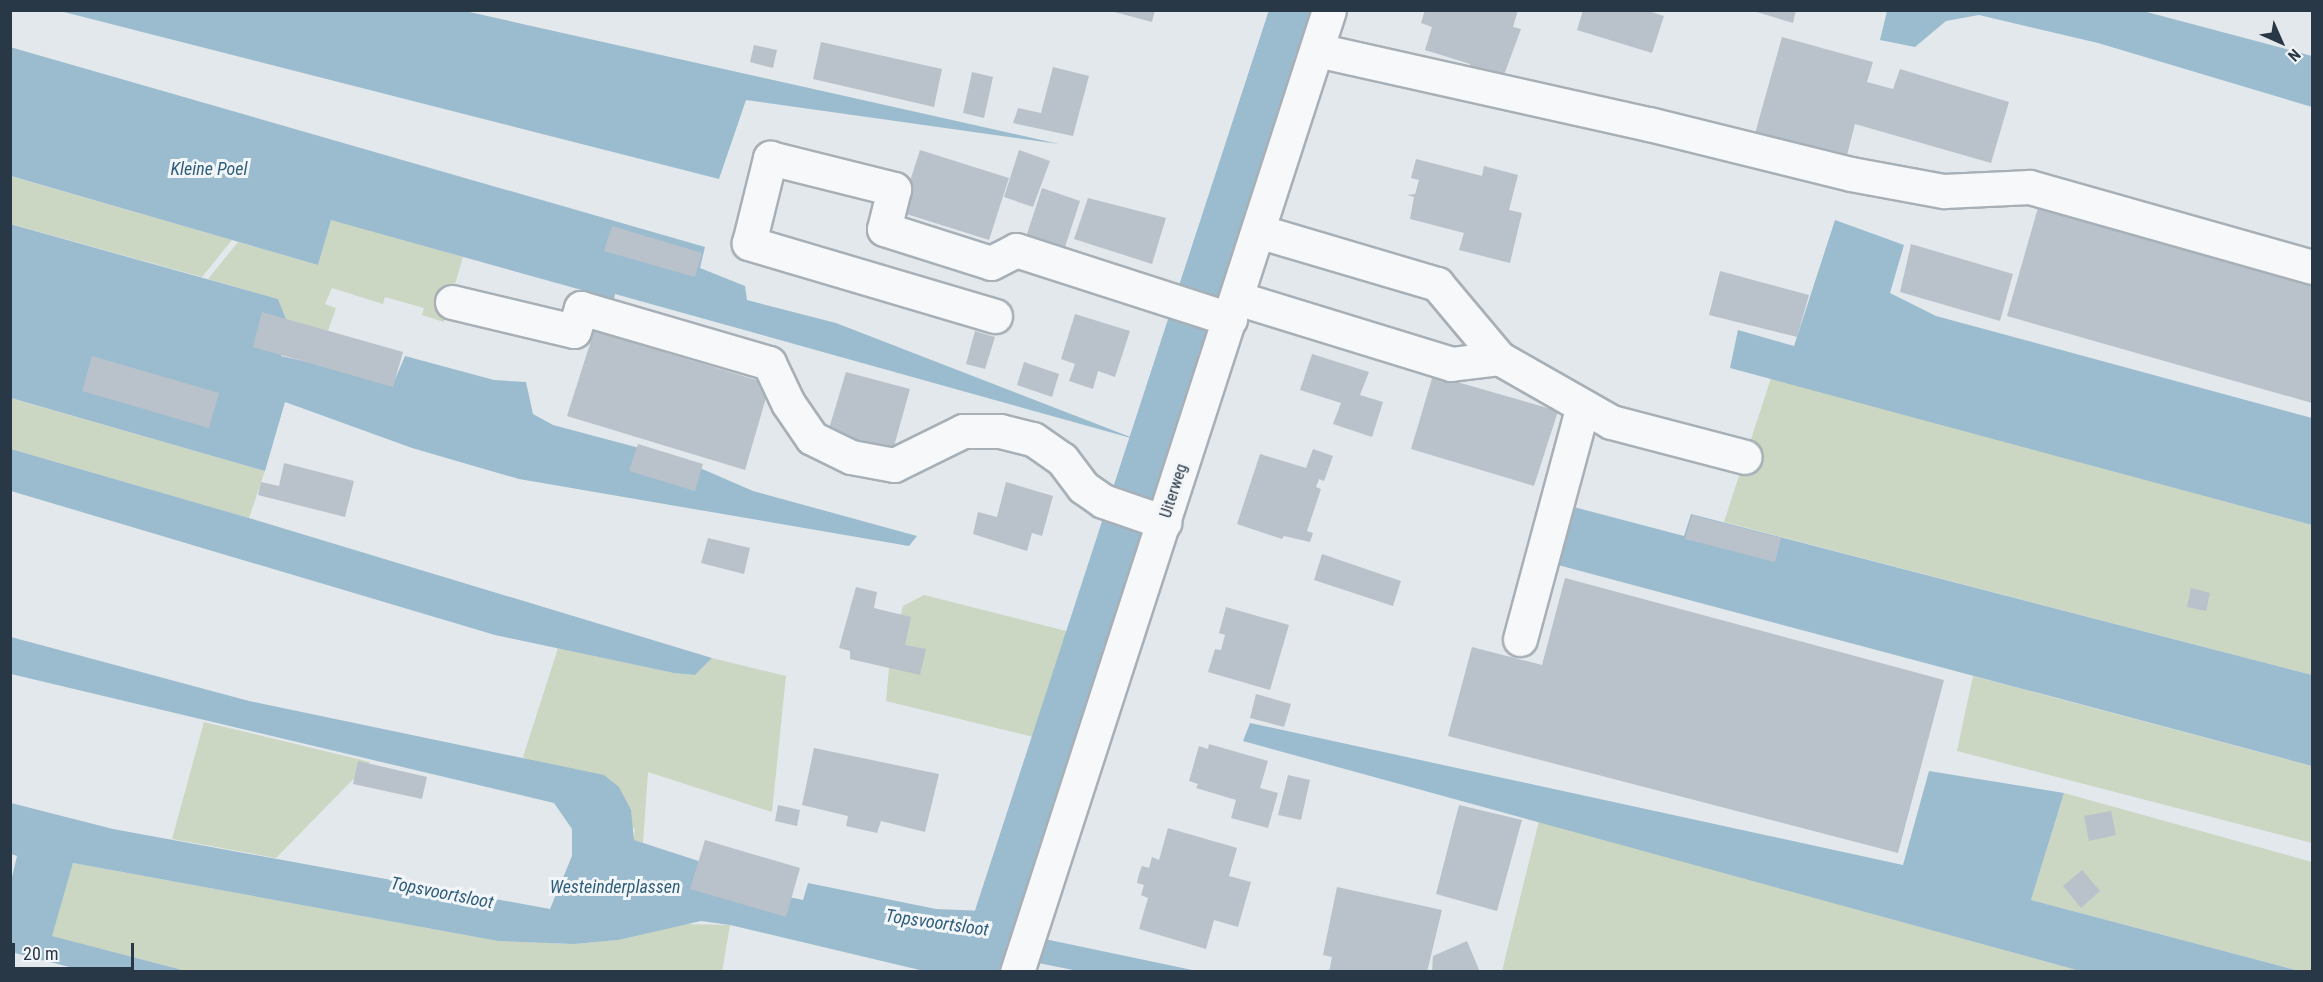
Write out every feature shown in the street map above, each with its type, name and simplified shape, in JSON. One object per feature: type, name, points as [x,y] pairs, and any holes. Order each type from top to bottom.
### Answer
[{"type":"street","name":"Uiterweg","points":[[1017,972],[1034,924],[1141,515],[1214,309],[1258,231],[1329,10]]},
{"type":"street","points":[[1317,50],[1649,124],[1851,174],[1944,191],[2030,187],[2313,267]]},
{"type":"street","points":[[866,278],[884,230],[894,189],[770,158],[750,243],[866,278],[995,316]]},
{"type":"street","points":[[884,230],[991,263],[1016,250],[1214,309],[1451,364],[1499,358]]},
{"type":"street","points":[[1258,231],[1437,284],[1499,358],[1611,422],[1745,457]]},
{"type":"street","points":[[452,302],[574,331],[581,308],[769,363],[788,403],[812,438],[851,457],[894,465],[963,431],[1000,431],[1033,439],[1062,459],[1083,487],[1141,515]]},
{"type":"street","points":[[1520,639],[1583,406]]},
{"type":"green space","points":[[10,176],[232,240],[202,277],[11,224]]},
{"type":"green space","points":[[331,219],[463,257],[444,322],[422,315],[424,308],[385,297],[383,304],[332,288],[325,304],[336,308],[328,331],[286,319],[278,299],[208,279],[238,242],[318,265]]},
{"type":"green space","points":[[1771,378],[2312,525],[2312,675],[1724,522]]},
{"type":"green space","points":[[10,398],[265,471],[249,518],[11,449]]},
{"type":"green space","points":[[924,595],[1113,643],[1079,748],[886,701],[890,657],[903,606]]},
{"type":"green space","points":[[558,648],[674,673],[695,675],[712,658],[786,676],[772,812],[648,772],[643,843],[633,840],[635,829],[523,757]]},
{"type":"green space","points":[[1973,676],[2312,766],[2312,843],[1957,751]]},
{"type":"green space","points":[[204,722],[370,762],[276,858],[172,839]]},
{"type":"green space","points":[[2064,793],[2312,862],[2312,971],[2299,971],[2031,900]]},
{"type":"green space","points":[[1539,821],[2080,971],[1502,971]]},
{"type":"green space","points":[[73,863],[498,941],[574,944],[618,940],[680,924],[730,925],[722,972],[186,971],[51,936]]},
{"type":"water","points":[[60,11],[465,11],[1059,144],[746,100],[719,179]]},
{"type":"water","points":[[1887,11],[2143,11],[2312,56],[2312,107],[2098,43],[1979,15],[1946,21],[1915,47],[1880,40]]},
{"type":"water","name":"Kleine Poel","points":[[10,47],[705,247],[700,268],[745,286],[747,300],[836,323],[1138,440],[615,294],[614,299],[331,220],[318,265],[11,176]]},
{"type":"water","points":[[1835,220],[1904,245],[1890,293],[1936,316],[2312,418],[2312,525],[1730,368],[1738,330],[1794,346]]},
{"type":"water","points":[[10,224],[278,299],[286,319],[281,356],[394,382],[405,356],[494,380],[526,382],[533,414],[553,425],[677,458],[753,491],[917,536],[909,546],[519,479],[412,448],[285,402],[265,471],[11,398]]},
{"type":"water","points":[[11,449],[249,518],[712,658],[695,675],[674,673],[495,635],[11,491]]},
{"type":"water","points":[[1570,506],[1684,536],[1691,514],[2312,675],[2312,766],[1558,565]]},
{"type":"water","name":"Westeinderplassen","points":[[11,637],[249,701],[604,775],[619,787],[631,810],[634,840],[714,866],[712,880],[803,900],[808,883],[936,909],[1009,912],[1011,932],[1197,971],[1078,971],[1004,956],[992,971],[924,971],[730,925],[701,921],[618,940],[574,944],[498,941],[73,863],[52,936],[186,971],[85,971],[11,952],[11,881],[17,856],[11,854],[11,803],[113,829],[550,909],[572,856],[572,829],[554,803],[11,674]]},
{"type":"water","points":[[1250,723],[1903,865],[1929,771],[2064,793],[2031,900],[2299,971],[2080,971],[1243,741]]},
{"type":"building","points":[[1107,10],[1155,10],[1152,22]]},
{"type":"building","points":[[1425,10],[1518,10],[1513,27],[1521,29],[1504,75],[1490,70],[1486,82],[1467,76],[1470,64],[1425,50],[1432,27],[1421,23]]},
{"type":"building","points":[[1583,10],[1646,10],[1664,16],[1652,53],[1577,30]]},
{"type":"building","points":[[1750,10],[1796,10],[1793,23]]},
{"type":"building","points":[[1782,37],[1873,62],[1867,82],[1893,89],[1900,69],[2009,102],[1991,163],[1855,124],[1845,163],[1754,137]]},
{"type":"building","points":[[821,42],[942,69],[934,107],[813,79]]},
{"type":"building","points":[[754,45],[777,50],[773,68],[750,62]]},
{"type":"building","points":[[1053,67],[1089,76],[1073,136],[1013,123],[1018,108],[1041,113]]},
{"type":"building","points":[[972,72],[993,77],[984,118],[963,113]]},
{"type":"building","points":[[920,150],[1009,178],[989,240],[900,212]]},
{"type":"building","points":[[1019,150],[1050,161],[1033,207],[1004,197]]},
{"type":"building","points":[[1416,159],[1482,176],[1484,166],[1518,175],[1509,210],[1522,213],[1510,263],[1459,250],[1464,233],[1410,219],[1414,197],[1407,195],[1415,194],[1419,180],[1411,178]]},
{"type":"building","points":[[1042,188],[1080,201],[1064,250],[1026,237]]},
{"type":"building","points":[[1088,198],[1166,218],[1152,264],[1074,239]]},
{"type":"building","points":[[2039,204],[2312,281],[2312,403],[2007,316]]},
{"type":"building","points":[[612,226],[702,253],[695,277],[604,251]]},
{"type":"building","points":[[1911,244],[2013,274],[2000,321],[1900,292]]},
{"type":"building","points":[[1720,271],[1809,295],[1797,337],[1709,315]]},
{"type":"building","points":[[262,312],[403,352],[393,387],[253,347]]},
{"type":"building","points":[[1075,314],[1130,331],[1115,377],[1098,371],[1093,389],[1069,381],[1075,364],[1061,359]]},
{"type":"building","points":[[594,331],[770,384],[745,470],[567,416]]},
{"type":"building","points":[[975,331],[995,337],[985,369],[966,364]]},
{"type":"building","points":[[1312,354],[1369,372],[1360,395],[1383,402],[1372,437],[1333,424],[1341,403],[1300,390]]},
{"type":"building","points":[[92,356],[219,393],[209,428],[82,391]]},
{"type":"building","points":[[1024,362],[1059,374],[1052,397],[1017,385]]},
{"type":"building","points":[[846,372],[910,389],[893,450],[828,432]]},
{"type":"building","points":[[1433,375],[1558,411],[1534,486],[1411,449]]},
{"type":"building","points":[[638,444],[703,464],[695,491],[629,471]]},
{"type":"building","points":[[1313,449],[1333,456],[1324,481],[1319,479],[1316,487],[1321,489],[1307,531],[1313,533],[1310,542],[1284,536],[1282,539],[1237,524],[1260,454],[1306,468]]},
{"type":"building","points":[[284,463],[354,481],[345,517],[258,495],[261,482],[279,486]]},
{"type":"building","points":[[1006,482],[1053,496],[1042,536],[1032,533],[1027,551],[973,534],[978,512],[997,517]]},
{"type":"building","points":[[1692,515],[1781,538],[1775,562],[1685,539]]},
{"type":"building","points":[[708,538],[750,548],[744,574],[701,563]]},
{"type":"building","points":[[1322,554],[1401,581],[1393,606],[1314,580]]},
{"type":"building","points":[[1565,578],[1944,680],[1898,853],[1448,736],[1472,647],[1542,665]]},
{"type":"building","points":[[856,587],[877,592],[874,608],[911,617],[905,645],[926,649],[920,675],[850,659],[850,651],[839,648]]},
{"type":"building","points":[[2191,588],[2210,593],[2206,611],[2187,607]]},
{"type":"building","points":[[1226,607],[1289,625],[1270,690],[1208,672],[1215,649],[1221,650],[1225,635],[1219,633]]},
{"type":"building","points":[[1256,694],[1291,704],[1284,727],[1250,718]]},
{"type":"building","points":[[1209,744],[1268,761],[1260,788],[1278,793],[1268,828],[1231,818],[1236,800],[1196,788],[1198,784],[1189,781],[1199,746],[1208,749]]},
{"type":"building","points":[[814,748],[939,774],[925,832],[881,821],[877,833],[846,826],[848,816],[802,805]]},
{"type":"building","points":[[358,761],[427,777],[422,799],[353,784]]},
{"type":"building","points":[[1288,775],[1310,780],[1301,820],[1278,815]]},
{"type":"building","points":[[778,805],[800,810],[797,826],[775,821]]},
{"type":"building","points":[[1459,805],[1522,820],[1497,911],[1436,894]]},
{"type":"building","points":[[2111,811],[2116,835],[2089,841],[2084,816]]},
{"type":"building","points":[[1168,828],[1237,848],[1229,876],[1251,882],[1238,927],[1214,920],[1206,949],[1139,929],[1148,898],[1141,895],[1144,885],[1137,883],[1139,874],[1142,866],[1149,868],[1152,857],[1159,860]]},
{"type":"building","points":[[705,840],[800,868],[786,917],[690,889]]},
{"type":"building","points":[[2082,870],[2100,891],[2081,908],[2063,886]]},
{"type":"building","points":[[1337,887],[1442,910],[1427,972],[1329,972],[1332,957],[1323,955]]},
{"type":"building","points":[[1467,941],[1480,972],[1432,972],[1433,956]]},
{"type":"waterway","name":"Topsvoortsloot","points":[[977,972],[1291,10]]}]
